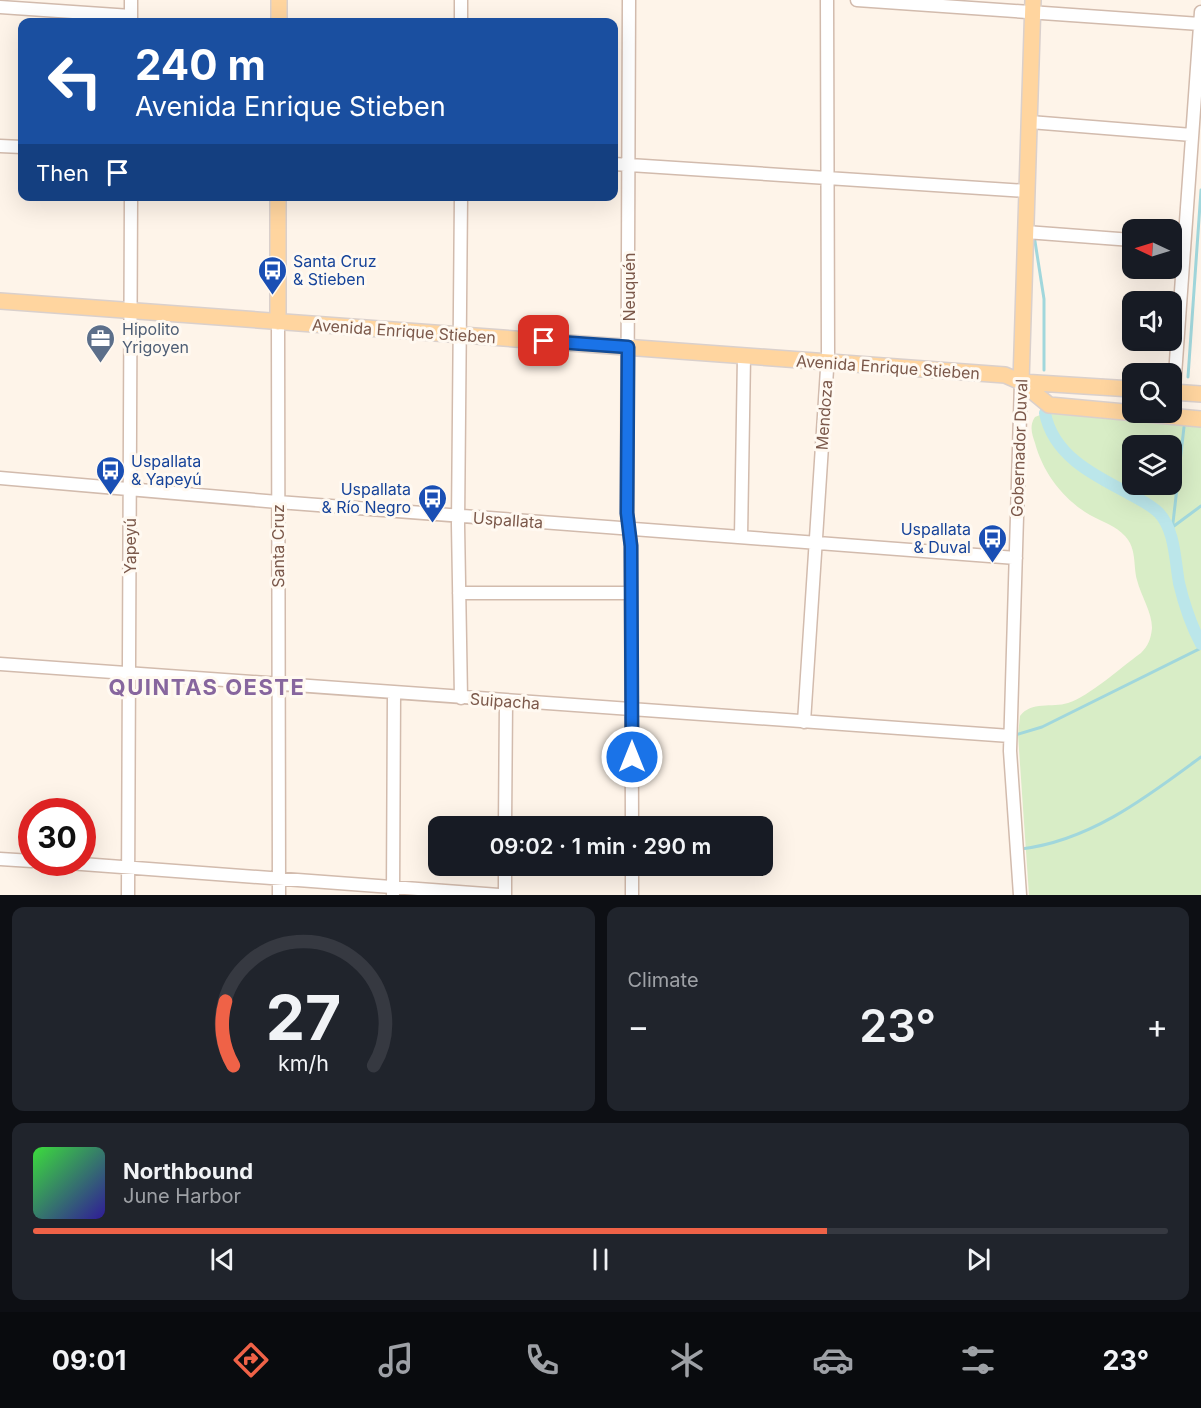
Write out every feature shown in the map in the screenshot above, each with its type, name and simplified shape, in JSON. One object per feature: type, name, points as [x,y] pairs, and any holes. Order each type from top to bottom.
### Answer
[{"type":"main road","points":[[279,0],[279,18]]},
{"type":"main road","name":"Gobernador Duval","points":[[1021,382],[1033,6]]},
{"type":"main road","name":"Santa Cruz","points":[[278,201],[278,322]]},
{"type":"main road","name":"Avenida Enrique Stieben","points":[[0,301],[1000,375],[1021,382],[1049,405],[1122,412]]},
{"type":"main road","name":"Avenida Enrique Stieben","points":[[1021,382],[1122,388]]},
{"type":"main road","points":[[1182,393],[1201,394]]},
{"type":"main road","name":"Avenida Enrique Stieben","points":[[1182,418],[1201,419]]},
{"type":"street","points":[[131,0],[131,18]]},
{"type":"street","points":[[461,0],[461,18]]},
{"type":"street","name":"Neuquén","points":[[629,0],[627,513],[631,593],[632,816]]},
{"type":"street","name":"Mendoza","points":[[804,722],[828,362],[827,0]]},
{"type":"street","points":[[857,0],[1033,6],[1201,18],[1192,135],[1181,219]]},
{"type":"street","points":[[0,7],[120,18]]},
{"type":"street","points":[[1030,122],[1192,135]]},
{"type":"street","points":[[0,146],[18,147]]},
{"type":"street","points":[[618,164],[1027,191]]},
{"type":"street","name":"Yapeyú","points":[[128,895],[131,201]]},
{"type":"street","points":[[461,201],[458,516],[461,698]]},
{"type":"street","points":[[1026,232],[1122,239]]},
{"type":"street","points":[[1174,363],[1177,279]]},
{"type":"street","name":"Santa Cruz","points":[[278,322],[279,895]]},
{"type":"street","points":[[741,537],[744,356]]},
{"type":"street","name":"Gobernador Duval","points":[[1020,895],[1010,736],[1021,382]]},
{"type":"street","name":"Uspallata","points":[[0,478],[278,502],[1016,558]]},
{"type":"street","points":[[459,593],[631,593]]},
{"type":"street","name":"Suipacha","points":[[0,664],[1010,736]]},
{"type":"street","points":[[393,891],[394,693]]},
{"type":"street","points":[[506,701],[506,816]]},
{"type":"street","points":[[0,858],[18,860]]},
{"type":"street","points":[[96,865],[279,879],[393,891],[499,895]]},
{"type":"street","points":[[505,876],[505,895]]},
{"type":"street","points":[[632,876],[632,895]]},
{"type":"green space","points":[[1045,413],[1122,420],[1122,423],[1201,427],[1201,895],[1029,895],[1018,735],[1020,716],[1030,708],[1068,703],[1095,688],[1146,648],[1152,628],[1137,580],[1129,541],[1117,529],[1080,509],[1055,484],[1039,454],[1033,436],[1033,420]]},
{"type":"waterway","points":[[1188,377],[1201,190]]},
{"type":"waterway","points":[[1034,235],[1044,299],[1044,370]]},
{"type":"waterway","points":[[1045,413],[1056,441],[1076,462],[1101,479],[1148,504],[1164,520],[1171,537],[1183,599],[1201,644]]},
{"type":"waterway","points":[[1171,540],[1184,427]]},
{"type":"waterway","points":[[1174,526],[1201,506]]},
{"type":"waterway","points":[[1015,735],[1042,727],[1201,648]]},
{"type":"waterway","points":[[1021,849],[1071,837],[1094,827],[1139,802],[1201,757]]},
{"type":"place","name":"Santa Cruz & Stieben","points":[[272,296]]},
{"type":"place","name":"Hipolito Yrigoyen","points":[[101,364]]},
{"type":"place","name":"Uspallata & Yapeyú","points":[[110,496]]},
{"type":"place","name":"Uspallata & Río Negro","points":[[432,524]]},
{"type":"place","name":"Uspallata & Duval","points":[[992,564]]},
{"type":"district","name":"QUINTAS OESTE","points":[[207,687]]},
{"type":"route","points":[[544,341],[628,347],[627,521],[631,546],[632,757]]}]
